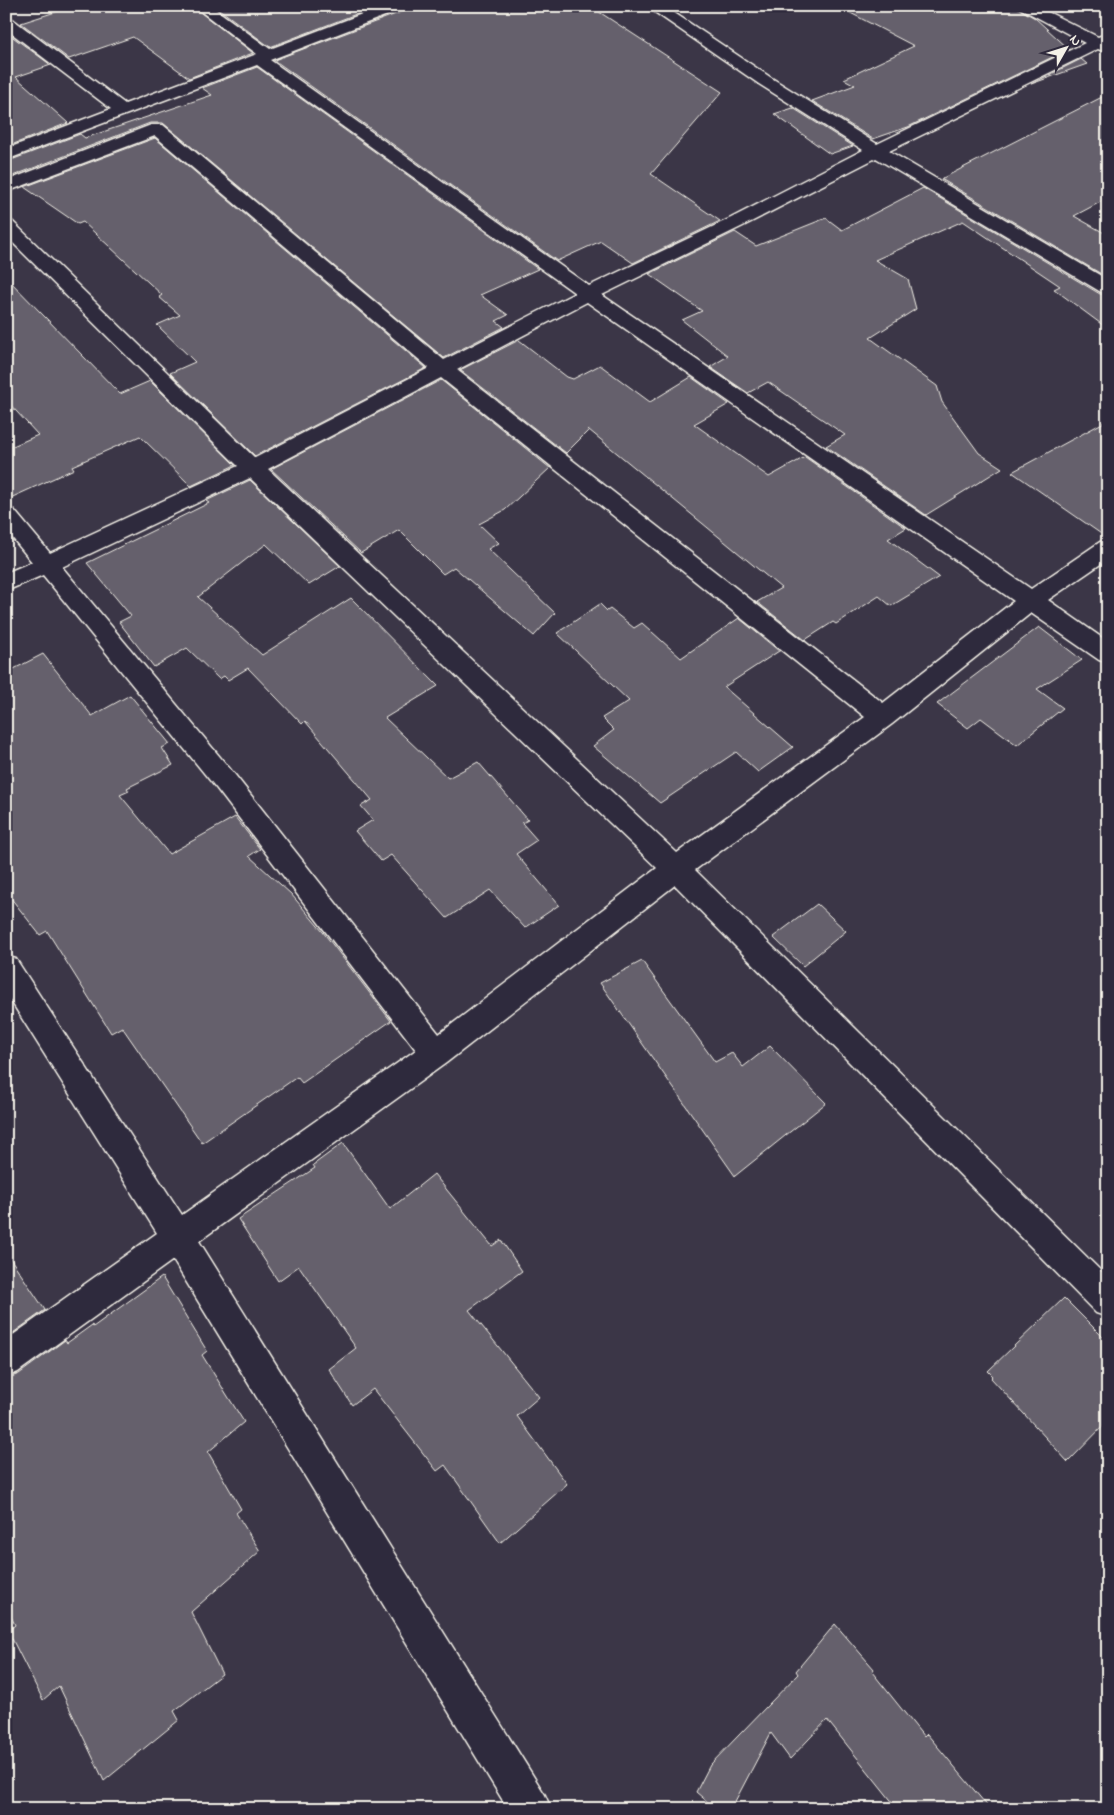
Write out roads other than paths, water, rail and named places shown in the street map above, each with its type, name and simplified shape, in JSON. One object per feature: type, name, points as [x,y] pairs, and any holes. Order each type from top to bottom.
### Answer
[{"type":"street","points":[[200,6],[263,57],[588,294],[1108,654]]},
{"type":"street","points":[[6,155],[398,6]]},
{"type":"street","points":[[653,6],[765,83],[876,152],[1108,288]]},
{"type":"street","points":[[1023,6],[1104,43]]},
{"type":"street","points":[[6,21],[124,111]]},
{"type":"street","points":[[6,583],[253,468],[588,294],[876,152],[940,118],[1104,43]]},
{"type":"street","points":[[6,186],[157,129],[443,369],[883,717]]},
{"type":"street","points":[[6,225],[253,468],[676,869],[1108,1301]]},
{"type":"street","points":[[6,515],[44,564],[226,782],[436,1053]]},
{"type":"street","points":[[6,1360],[436,1053],[676,869],[883,717],[1032,600],[1108,548]]},
{"type":"street","points":[[6,968],[178,1238],[531,1809]]}]
